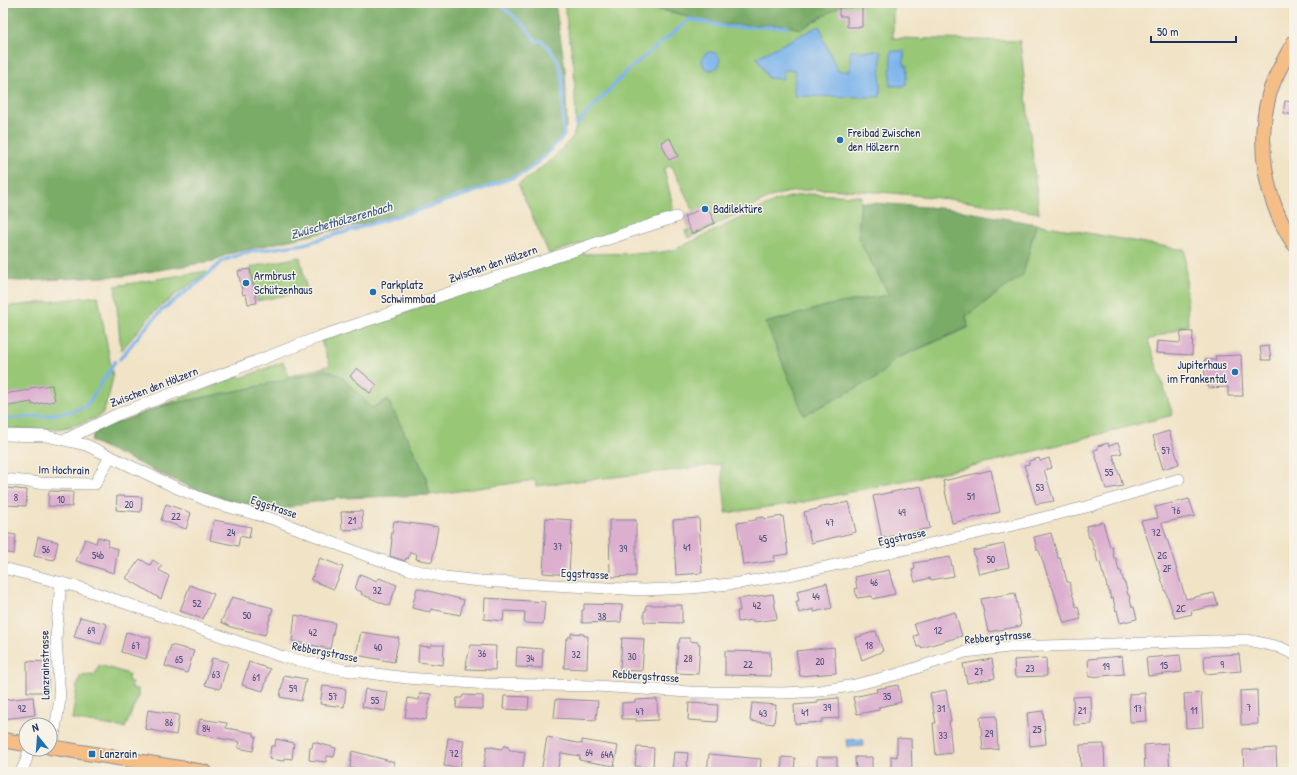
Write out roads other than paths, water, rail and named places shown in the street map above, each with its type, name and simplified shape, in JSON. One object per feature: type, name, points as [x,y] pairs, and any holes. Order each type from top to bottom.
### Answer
[{"type":"main road","points":[[1294,42],[1286,55],[1269,94],[1264,125],[1263,153],[1267,183],[1272,201],[1285,230],[1294,244]]},
{"type":"main road","points":[[3,740],[18,743]]},
{"type":"main road","points":[[58,749],[204,772]]},
{"type":"street","name":"Zwischen den Hölzern","points":[[65,440],[116,415],[320,337],[676,217]]},
{"type":"street","name":"Eggstrasse","points":[[3,435],[46,436],[86,445],[177,488],[211,502],[273,519],[362,554],[408,570],[445,577],[480,581],[643,590],[691,588],[739,583],[794,574],[1014,526],[1090,506],[1179,479]]},
{"type":"street","name":"Im Hochrain","points":[[3,479],[41,483],[95,484],[110,457]]},
{"type":"street","name":"Rebbergstrasse","points":[[3,568],[61,582],[283,657],[345,670],[392,676],[487,684],[596,686],[689,692],[784,693],[820,691],[855,685],[898,674],[966,652],[1009,647],[1248,640],[1279,647],[1294,654]]},
{"type":"street","name":"Lanzrainstrasse","points":[[57,717],[60,699],[56,638],[61,582]]},
{"type":"street","points":[[21,772],[28,757]]},
{"type":"water","points":[[819,26],[824,36],[822,37],[838,71],[850,71],[850,51],[881,51],[880,97],[794,96],[795,70],[783,70],[783,79],[768,78],[757,57]]},
{"type":"water","points":[[891,51],[904,51],[904,65],[907,65],[906,86],[890,86]]},
{"type":"water","points":[[711,52],[717,55],[720,61],[717,67],[711,70],[705,67],[702,61],[705,55]]},
{"type":"water","points":[[863,739],[863,746],[847,747],[846,740]]},
{"type":"waterway","name":"Zwüschethölzerenbach","points":[[120,359],[162,310],[200,281],[224,260],[248,252],[304,244],[425,208],[524,173],[545,156],[564,135],[563,81],[559,64],[554,54],[542,41],[536,41],[524,25],[498,3]]},
{"type":"waterway","name":"Zwüschethölzerenbach","points":[[576,125],[628,70],[690,19],[726,27],[787,27]]},
{"type":"waterway","name":"Zwüschethölzerenbach","points":[[99,387],[115,362]]},
{"type":"waterway","name":"Zwüschethölzerenbach","points":[[3,418],[21,418],[79,409],[88,403],[96,391]]},
{"type":"place","name":"Freibad Zwischen den Hölzern","points":[[840,140]]},
{"type":"place","name":"Badilektüre","points":[[705,209]]},
{"type":"place","name":"Armbrust Schützenhaus","points":[[246,283]]},
{"type":"place","name":"Parkplatz Schwimmbad","points":[[373,292]]},
{"type":"place","name":"Jupiterhaus im Frankental","points":[[1235,372]]},
{"type":"place","name":"Lanzrain","points":[[92,754]]}]
